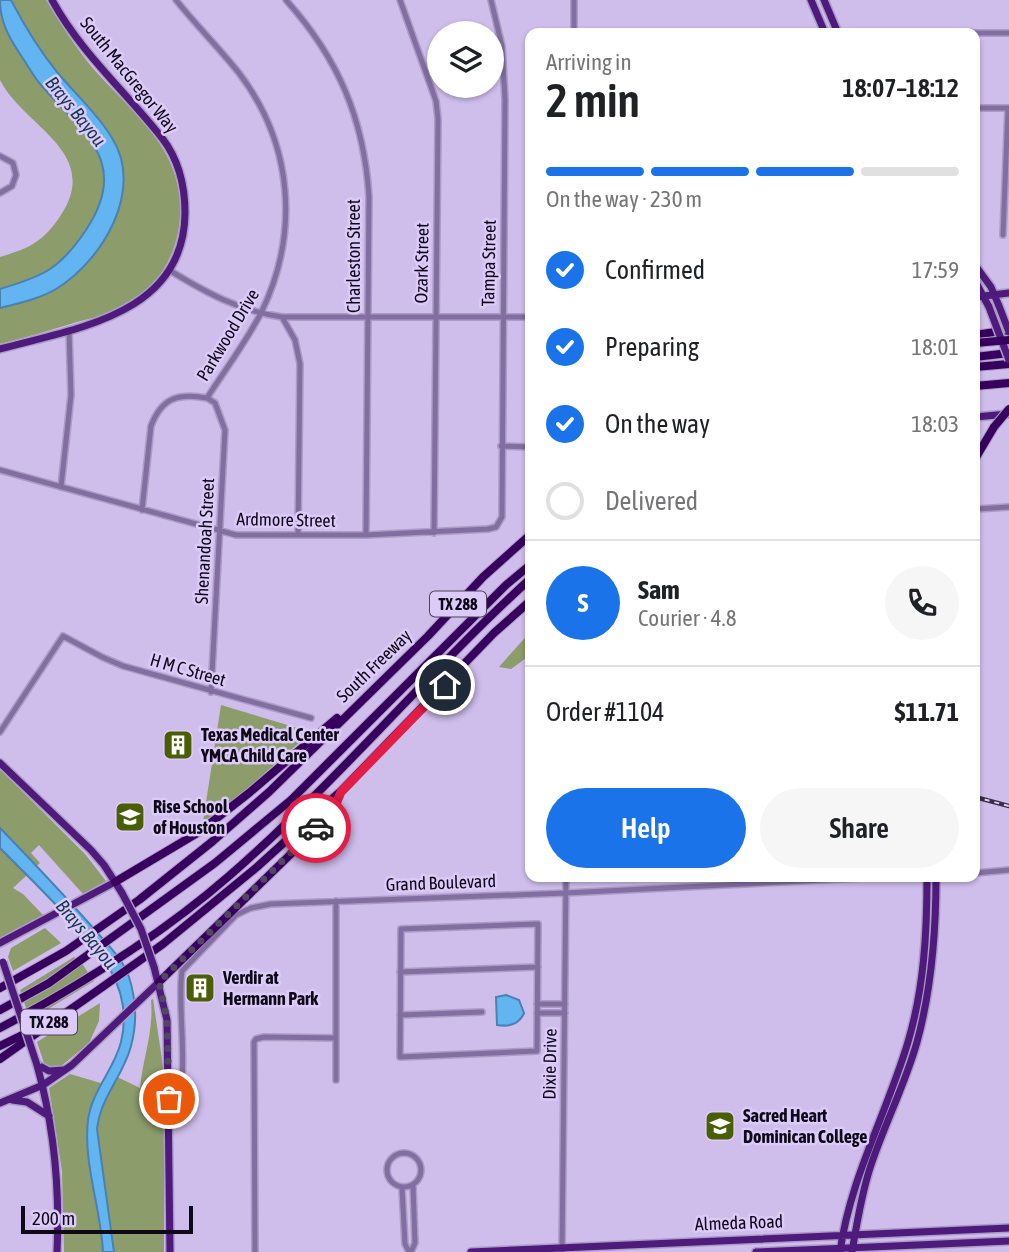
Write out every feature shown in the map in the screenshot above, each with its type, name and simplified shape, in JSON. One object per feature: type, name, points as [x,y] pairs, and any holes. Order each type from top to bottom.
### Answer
[{"type":"highway","points":[[980,334],[1009,331]]},
{"type":"highway","points":[[980,343],[1009,340]]},
{"type":"highway","points":[[980,356],[1009,353]]},
{"type":"highway","points":[[980,366],[1009,362]]},
{"type":"highway","points":[[980,386],[1009,383]]},
{"type":"highway","points":[[980,451],[994,427],[1008,413]]},
{"type":"highway","name":"South Freeway","points":[[0,988],[66,951],[139,900],[213,841],[269,792],[428,636],[483,577],[525,539]]},
{"type":"highway","points":[[0,1010],[49,983],[74,965],[215,863],[291,800],[525,569]]},
{"type":"highway","points":[[0,1027],[85,980],[155,933],[229,876],[320,791],[525,584]]},
{"type":"highway","name":"TX 288","points":[[0,1046],[61,1016],[163,944],[257,867],[341,792],[494,633],[525,605]]},
{"type":"highway","points":[[115,882],[199,832],[249,793],[387,675]]},
{"type":"highway","points":[[159,982],[331,815],[341,792]]},
{"type":"highway","points":[[0,982],[27,974]]},
{"type":"highway","points":[[0,1059],[61,1016]]},
{"type":"main road","points":[[811,0],[823,28]]},
{"type":"main road","points":[[824,0],[836,28]]},
{"type":"main road","name":"South MacGregor Way","points":[[0,349],[69,330],[130,308],[147,295],[169,270],[182,238],[185,219],[183,185],[178,168],[162,138],[73,34],[55,1]]},
{"type":"main road","points":[[980,273],[994,295],[1009,331]]},
{"type":"main road","points":[[980,289],[1009,362]]},
{"type":"main road","points":[[980,297],[1009,293]]},
{"type":"main road","points":[[980,416],[1008,413]]},
{"type":"main road","points":[[0,763],[91,850],[122,893],[141,929],[159,982],[167,1020],[170,1252]]},
{"type":"main road","points":[[0,943],[115,882]]},
{"type":"main road","points":[[841,1250],[862,1165],[897,1075],[918,1006],[926,947],[928,882]]},
{"type":"main road","points":[[852,1250],[858,1212],[870,1167],[904,1081],[926,1008],[934,949],[936,882]]},
{"type":"main road","points":[[0,953],[37,1065],[49,1116],[57,1173],[57,1252]]},
{"type":"main road","points":[[4,1101],[43,1085],[69,1067],[159,982]]},
{"type":"main road","points":[[37,1065],[49,1071],[69,1067]]},
{"type":"main road","points":[[4,1101],[23,1101],[49,1116]]},
{"type":"main road","name":"Almeda Road","points":[[471,1252],[1009,1228]]},
{"type":"main road","name":"Almeda Road","points":[[756,1252],[852,1250],[1009,1241]]},
{"type":"main road","points":[[669,1242],[669,1252]]},
{"type":"street","name":"Parkwood Drive","points":[[142,510],[151,426],[155,415],[162,406],[186,394],[206,398],[260,314],[272,288],[284,244],[288,212],[283,167],[264,112],[239,73],[176,0]]},
{"type":"street","name":"Charleston Street","points":[[286,0],[308,26],[334,66],[345,87],[363,144],[369,197],[366,535]]},
{"type":"street","name":"Ozark Street","points":[[400,0],[437,109],[434,533]]},
{"type":"street","name":"Tampa Street","points":[[491,0],[502,46],[505,81],[502,517],[496,527]]},
{"type":"street","points":[[574,0],[574,28]]},
{"type":"street","points":[[980,33],[1009,33]]},
{"type":"street","points":[[980,108],[1008,108],[1003,235]]},
{"type":"street","points":[[0,156],[13,163],[16,175],[12,186],[0,193]]},
{"type":"street","points":[[169,270],[209,295],[260,314],[282,317],[525,317]]},
{"type":"street","points":[[282,317],[295,340],[300,364],[298,535]]},
{"type":"street","points":[[61,487],[71,395],[69,330]]},
{"type":"street","name":"Shenandoah Street","points":[[206,398],[215,403],[225,430],[211,692]]},
{"type":"street","points":[[501,446],[525,447]]},
{"type":"street","name":"Ardmore Street","points":[[0,470],[236,535],[434,533],[488,530],[496,527]]},
{"type":"street","points":[[980,509],[1009,507]]},
{"type":"street","name":"H M C Street","points":[[0,732],[64,636],[123,666],[311,718]]},
{"type":"street","points":[[980,873],[1009,870]]},
{"type":"street","name":"Dixie Drive","points":[[562,1250],[566,882]]},
{"type":"street","points":[[692,882],[692,887]]},
{"type":"street","name":"Grand Boulevard","points":[[169,1123],[179,1104],[181,1091],[182,971],[186,964],[243,911],[271,904],[786,882]]},
{"type":"street","points":[[336,901],[336,1080]]},
{"type":"street","points":[[538,924],[537,1051],[400,1057],[400,972],[401,929],[538,924]]},
{"type":"street","points":[[400,972],[538,967]]},
{"type":"street","points":[[537,1004],[565,1004]]},
{"type":"street","points":[[400,1015],[482,1012]]},
{"type":"street","points":[[537,1013],[565,1013]]},
{"type":"street","points":[[255,1252],[254,1042],[260,1038],[298,1036],[335,1038]]},
{"type":"street","points":[[402,1153],[412,1155],[421,1166],[420,1176],[413,1185],[402,1188],[392,1183],[387,1167],[392,1157],[402,1153]]},
{"type":"street","points":[[402,1188],[405,1244],[410,1252],[415,1243],[413,1185]]},
{"type":"green space","points":[[0,0],[46,0],[91,66],[142,120],[160,144],[175,177],[180,198],[180,220],[168,261],[157,279],[142,295],[123,308],[106,314],[0,344],[0,257],[28,247],[48,232],[61,215],[71,193],[72,174],[66,157],[55,141],[11,97],[0,80]]},
{"type":"green space","points":[[525,638],[525,659],[511,669],[499,667]]},
{"type":"green space","points":[[221,705],[311,732],[239,796],[203,822]]},
{"type":"green space","points":[[0,769],[85,854],[106,881],[83,894],[39,845],[31,853],[40,863],[13,888],[23,894],[43,915],[0,938]]},
{"type":"green space","points":[[45,928],[61,943],[13,971],[8,957],[11,948]]},
{"type":"green space","points":[[74,957],[94,981],[30,1020],[20,990]]},
{"type":"green space","points":[[153,999],[164,1073],[164,1252],[64,1252],[62,1171],[49,1088],[70,1074],[104,1084],[111,1074],[140,1088]]},
{"type":"green space","points":[[100,1003],[99,1021],[89,1043],[60,1067],[52,1068],[44,1063],[37,1042]]},
{"type":"water","name":"Brays Bayou","points":[[0,0],[11,0],[50,64],[106,129],[121,158],[124,180],[114,222],[89,261],[56,289],[0,308],[0,289],[40,275],[68,254],[86,230],[99,206],[104,186],[103,167],[96,150],[86,134],[33,74],[6,28],[1,15]]},
{"type":"water","name":"Brays Bayou","points":[[0,828],[114,952],[123,964],[131,985],[135,1020],[133,1038],[123,1067],[103,1106],[97,1129],[114,1252],[103,1252],[87,1136],[90,1109],[121,1042],[124,1021],[122,1002],[117,985],[99,952],[0,848]]},
{"type":"water","points":[[506,995],[519,1000],[524,1013],[513,1024],[497,1025],[496,997]]},
{"type":"railway","points":[[980,798],[1009,806]]},
{"type":"way so far","points":[[169,1099],[167,1020],[159,982],[316,828]]},
{"type":"place","name":"Texas Medical Center YMCA Child Care","points":[[178,745]]},
{"type":"place","name":"Rise School of Houston","points":[[130,817]]},
{"type":"place","name":"Verdir at Hermann Park","points":[[200,988]]},
{"type":"place","name":"Sacred Heart Dominican College","points":[[720,1126]]},
{"type":"route","points":[[316,828],[331,815],[341,792],[445,685]]}]
